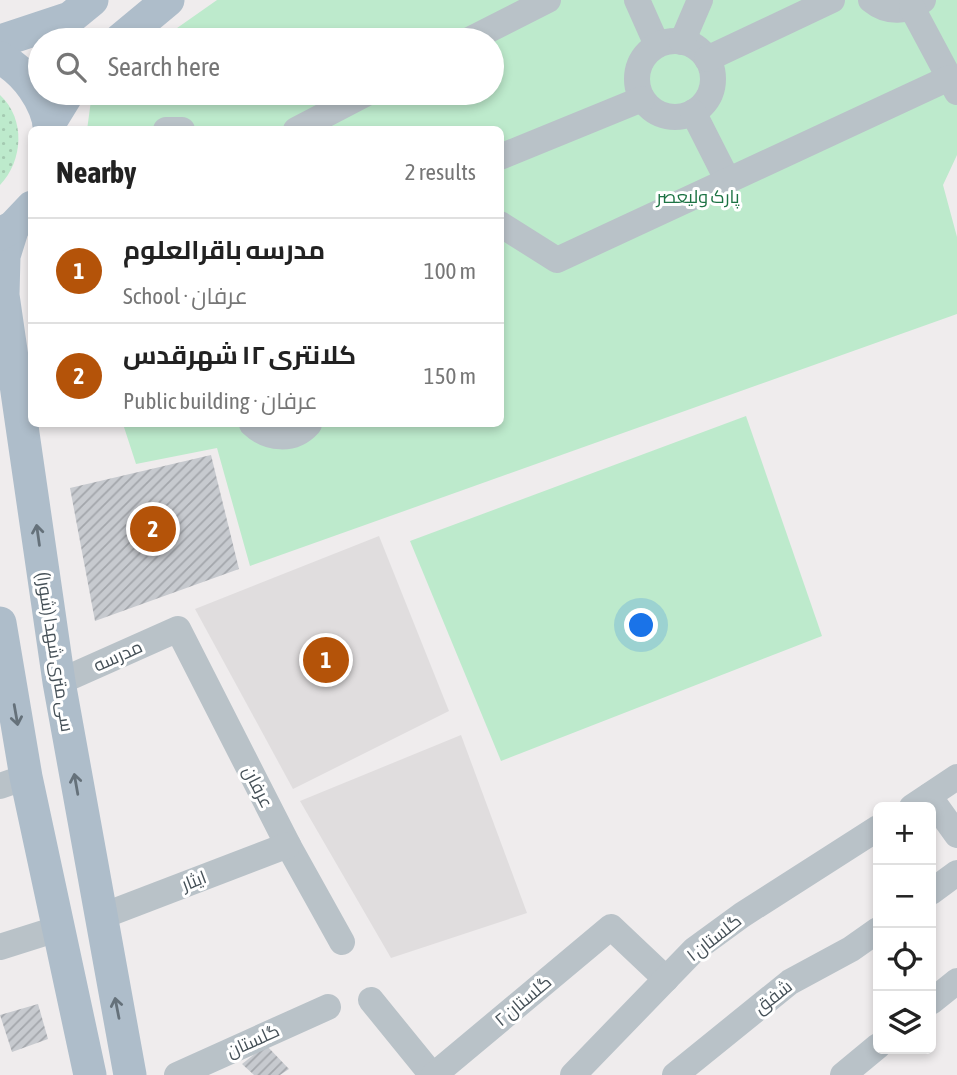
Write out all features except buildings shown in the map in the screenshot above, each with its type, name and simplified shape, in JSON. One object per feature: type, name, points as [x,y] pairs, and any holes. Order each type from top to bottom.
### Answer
[{"type":"main road","points":[[57,28],[92,0]]},
{"type":"main road","points":[[134,28],[168,0]]},
{"type":"main road","points":[[0,41],[28,37]]},
{"type":"main road","points":[[0,58],[12,64],[28,81]]},
{"type":"main road","points":[[42,105],[50,126]]},
{"type":"main road","points":[[51,126],[62,105]]},
{"type":"main road","name":"سی متری شهدا (شورا)","points":[[15,223],[4,256],[2,294],[22,358],[28,411]]},
{"type":"main road","name":"سی متری شهدا (شورا)","points":[[30,427],[59,682],[130,1075]]},
{"type":"main road","points":[[0,623],[13,781],[60,928],[90,1075]]},
{"type":"street","points":[[493,28],[548,0]]},
{"type":"street","points":[[637,0],[670,43]]},
{"type":"street","points":[[670,43],[700,0]]},
{"type":"street","points":[[707,59],[832,0]]},
{"type":"street","points":[[504,227],[557,260],[728,181],[953,85],[917,4],[888,9],[871,0]]},
{"type":"street","points":[[670,43],[692,45],[707,59],[713,82],[709,95],[693,112],[682,116],[659,114],[642,99],[637,75],[647,52],[670,43]]},
{"type":"street","points":[[504,155],[642,99]]},
{"type":"street","points":[[304,126],[344,105]]},
{"type":"street","points":[[693,112],[728,181]]},
{"type":"street","points":[[257,427],[271,436],[283,437],[295,434],[305,427]]},
{"type":"street","name":"مدرسه","points":[[59,682],[178,629]]},
{"type":"street","name":"عرفان","points":[[178,629],[288,845],[342,942]]},
{"type":"street","points":[[920,802],[957,777]]},
{"type":"street","points":[[936,816],[957,835]]},
{"type":"street","name":"گلستان ۱","points":[[573,1075],[694,950],[742,915],[873,831]]},
{"type":"street","name":"ایثار","points":[[100,918],[288,845]]},
{"type":"street","points":[[936,888],[957,873]]},
{"type":"street","name":"گلستان ۲","points":[[433,1075],[611,927],[666,979]]},
{"type":"street","points":[[0,947],[60,928]]},
{"type":"street","name":"شفق","points":[[675,1075],[790,982],[851,949],[873,934]]},
{"type":"street","points":[[936,998],[957,981]]},
{"type":"street","points":[[371,1000],[433,1075]]},
{"type":"street","name":"گلستان","points":[[177,1075],[328,1007]]},
{"type":"street","points":[[843,1075],[873,1050]]},
{"type":"shaded area","points":[[379,536],[449,711],[293,789],[195,609]]},
{"type":"shaded area","points":[[461,735],[527,913],[391,958],[300,801]]},
{"type":"green space","name":"پارک ولیعصر","points":[[217,0],[957,0],[957,155],[943,185],[957,237],[957,314],[250,566],[217,448],[136,464],[124,427],[504,427],[504,126],[88,126],[90,105],[504,105],[504,28],[177,28]]},
{"type":"green space","points":[[0,95],[14,116],[18,140],[13,164],[0,185]]},
{"type":"green space","points":[[746,416],[822,636],[501,761],[410,541]]},
{"type":"place","name":"کلانتری ۱۲ شهرقدس","points":[[153,529]]},
{"type":"place","name":"مدرسه باقرالعلوم","points":[[326,660]]}]
